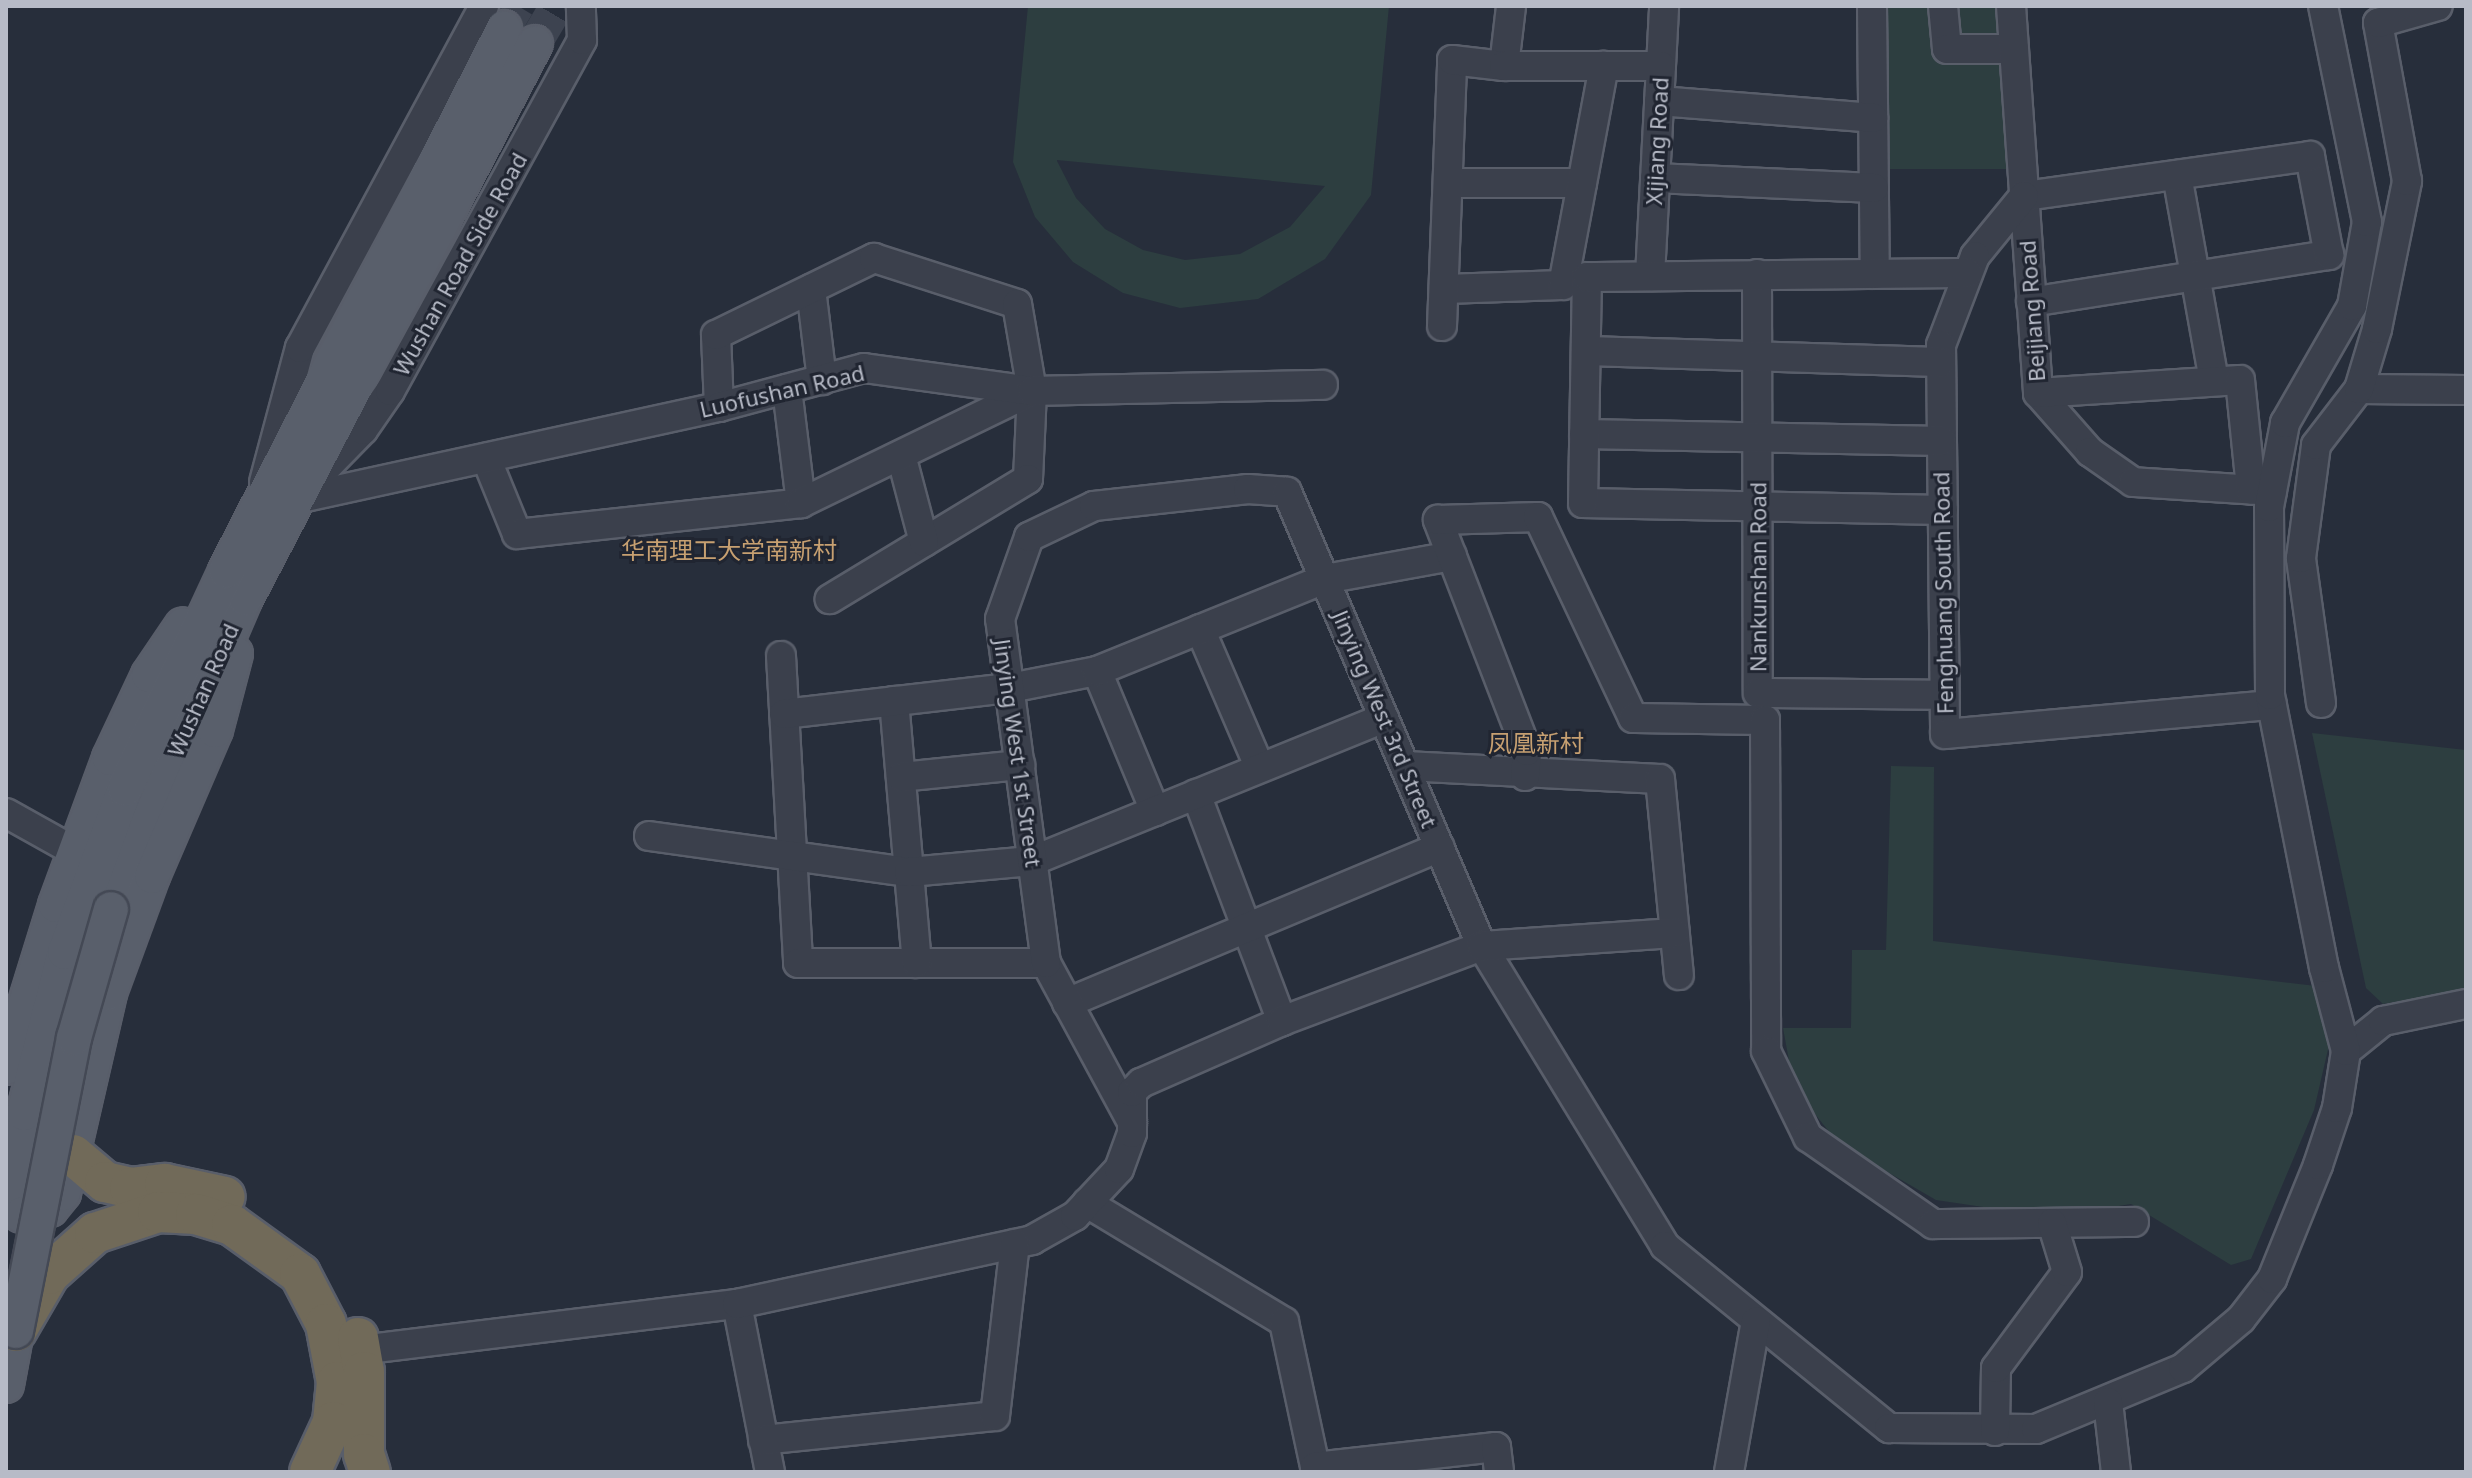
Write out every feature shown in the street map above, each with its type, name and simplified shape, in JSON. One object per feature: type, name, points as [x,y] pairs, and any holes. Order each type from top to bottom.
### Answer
[{"type":"highway","points":[[73,1155],[105,1182],[210,1191],[253,1209],[317,1263],[353,1320],[361,1350],[364,1466]]},
{"type":"highway","points":[[16,1331],[49,1274],[70,1251],[120,1221],[158,1212],[196,1214],[232,1225],[300,1274],[326,1324],[337,1382],[333,1422],[310,1472]]},
{"type":"main road","name":"Wushan Road","points":[[6,1210],[43,1035],[236,584],[259,506],[494,17]]},
{"type":"main road","name":"Wushan Road","points":[[236,584],[296,499],[535,43]]},
{"type":"main road","points":[[6,1067],[74,851],[149,675],[236,584]]},
{"type":"main road","points":[[6,1210],[28,1216],[50,1209],[63,1193],[109,993],[152,876],[215,730],[236,584]]},
{"type":"main road","name":"Wushan Road","points":[[6,1385],[97,905]]},
{"type":"street","points":[[581,6],[582,40]]},
{"type":"street","name":"Wushan Road Side Road","points":[[296,499],[363,430],[390,391],[603,6]]},
{"type":"street","points":[[1504,66],[1511,6]]},
{"type":"street","name":"Xijiang Road","points":[[1650,276],[1664,6]]},
{"type":"street","points":[[1872,6],[1875,274]]},
{"type":"street","points":[[1943,6],[1947,49],[2014,49]]},
{"type":"street","name":"Beijiang Road","points":[[2011,6],[2038,393],[2090,452],[2133,482],[2262,490]]},
{"type":"street","points":[[2262,490],[2285,423],[2352,306],[2367,222],[2323,6]]},
{"type":"street","points":[[2321,703],[2301,558],[2316,445],[2359,389],[2377,329],[2407,181],[2378,23],[2438,6]]},
{"type":"street","points":[[1442,326],[1452,60],[1504,66],[1661,66]]},
{"type":"street","points":[[1444,289],[1563,285],[1604,66]]},
{"type":"street","points":[[1659,101],[1873,118]]},
{"type":"street","points":[[2024,196],[2310,156],[2329,255],[2031,302]]},
{"type":"street","points":[[2177,175],[2214,381]]},
{"type":"street","points":[[1655,178],[1874,188]]},
{"type":"street","points":[[1448,183],[1582,183]]},
{"type":"street","name":"Fenghuang South Road","points":[[2024,196],[1975,256],[1941,345],[1945,734],[2272,705]]},
{"type":"street","points":[[719,407],[716,335],[874,258],[1017,304],[1032,391],[1028,479],[830,599]]},
{"type":"street","points":[[1943,510],[1583,503],[1587,277],[1968,273]]},
{"type":"street","name":"Nankunshan Road","points":[[1757,274],[1758,693],[1944,695]]},
{"type":"street","points":[[811,289],[822,380]]},
{"type":"street","points":[[1586,351],[1941,362]]},
{"type":"street","name":"Luofushan Road","points":[[296,499],[719,407],[864,368],[1032,391],[1323,385]]},
{"type":"street","points":[[2038,393],[2240,380],[2262,490],[2272,705],[2324,968],[2346,1051],[2383,1021],[2466,1004]]},
{"type":"street","points":[[787,389],[801,503]]},
{"type":"street","points":[[2359,389],[2466,390]]},
{"type":"street","points":[[486,458],[517,534],[801,503],[1032,391]]},
{"type":"street","points":[[1584,434],[1942,441]]},
{"type":"street","points":[[901,455],[924,542]]},
{"type":"street","name":"Jinying West 1st Street","points":[[1132,1122],[1046,963],[1000,619],[1029,537],[1094,506],[1248,489],[1287,492]]},
{"type":"street","name":"Jinying West 3rd Street","points":[[1287,492],[1482,946],[1665,1246],[1889,1428],[2036,1429],[2108,1402],[2183,1368],[2241,1319],[2272,1279],[2337,1108],[2346,1051]]},
{"type":"street","points":[[1525,776],[1527,751],[1438,520],[1538,517],[1633,718],[1765,720],[1766,1051],[1808,1137],[1933,1224],[2134,1222]]},
{"type":"street","points":[[784,714],[1010,688],[1097,671],[1325,579],[1452,556]]},
{"type":"street","points":[[1200,629],[1260,768]]},
{"type":"street","points":[[781,656],[798,963],[1046,963]]},
{"type":"street","points":[[1097,671],[1155,811]]},
{"type":"street","points":[[894,701],[917,963]]},
{"type":"street","points":[[649,836],[909,872],[1032,861],[1384,718]]},
{"type":"street","points":[[901,777],[1020,765]]},
{"type":"street","points":[[1405,766],[1525,776],[1660,779],[1679,975]]},
{"type":"street","points":[[1196,794],[1244,929],[1282,1021]]},
{"type":"street","points":[[6,813],[74,851]]},
{"type":"street","points":[[1067,1003],[1440,847]]},
{"type":"street","points":[[361,1350],[737,1304],[1015,1244],[1064,1222],[1119,1169],[1132,1122],[1132,1092],[1141,1083],[1282,1021],[1482,946],[1675,933]]},
{"type":"street","points":[[1087,1203],[1284,1322],[1315,1467],[1496,1447],[1499,1472]]},
{"type":"street","points":[[1995,1431],[1996,1368],[2067,1272],[2052,1223]]},
{"type":"street","points":[[763,1440],[995,1416],[1015,1244]]},
{"type":"street","points":[[737,1304],[770,1472]]},
{"type":"street","points":[[1729,1472],[1756,1321]]},
{"type":"street","points":[[2108,1402],[2116,1472]]},
{"type":"shaded area","points":[[1028,6],[1389,6],[1371,195],[1325,259],[1258,299],[1180,308],[1123,293],[1073,262],[1035,217],[1013,162]],"holes":[[[1057,160],[1325,186],[1290,227],[1240,254],[1185,260],[1143,250],[1105,229],[1076,198]]]},
{"type":"shaded area","points":[[1867,6],[2020,6],[2020,169],[1867,169]]},
{"type":"shaded area","points":[[2312,733],[2466,750],[2466,990],[2383,1004],[2366,988]]},
{"type":"shaded area","points":[[1891,766],[1934,767],[1933,941],[2342,989],[2314,1110],[2251,1259],[2231,1265],[2131,1204],[2051,1217],[1936,1200],[1839,1144],[1794,1088],[1783,1028],[1851,1028],[1852,950],[1886,950]]},
{"type":"tunnel","points":[[504,28],[517,6]]},
{"type":"tunnel","points":[[535,43],[557,6]]},
{"type":"district","name":"华南理工大学南新村","points":[[729,550]]},
{"type":"district","name":"凤凰新村","points":[[1536,743]]}]
